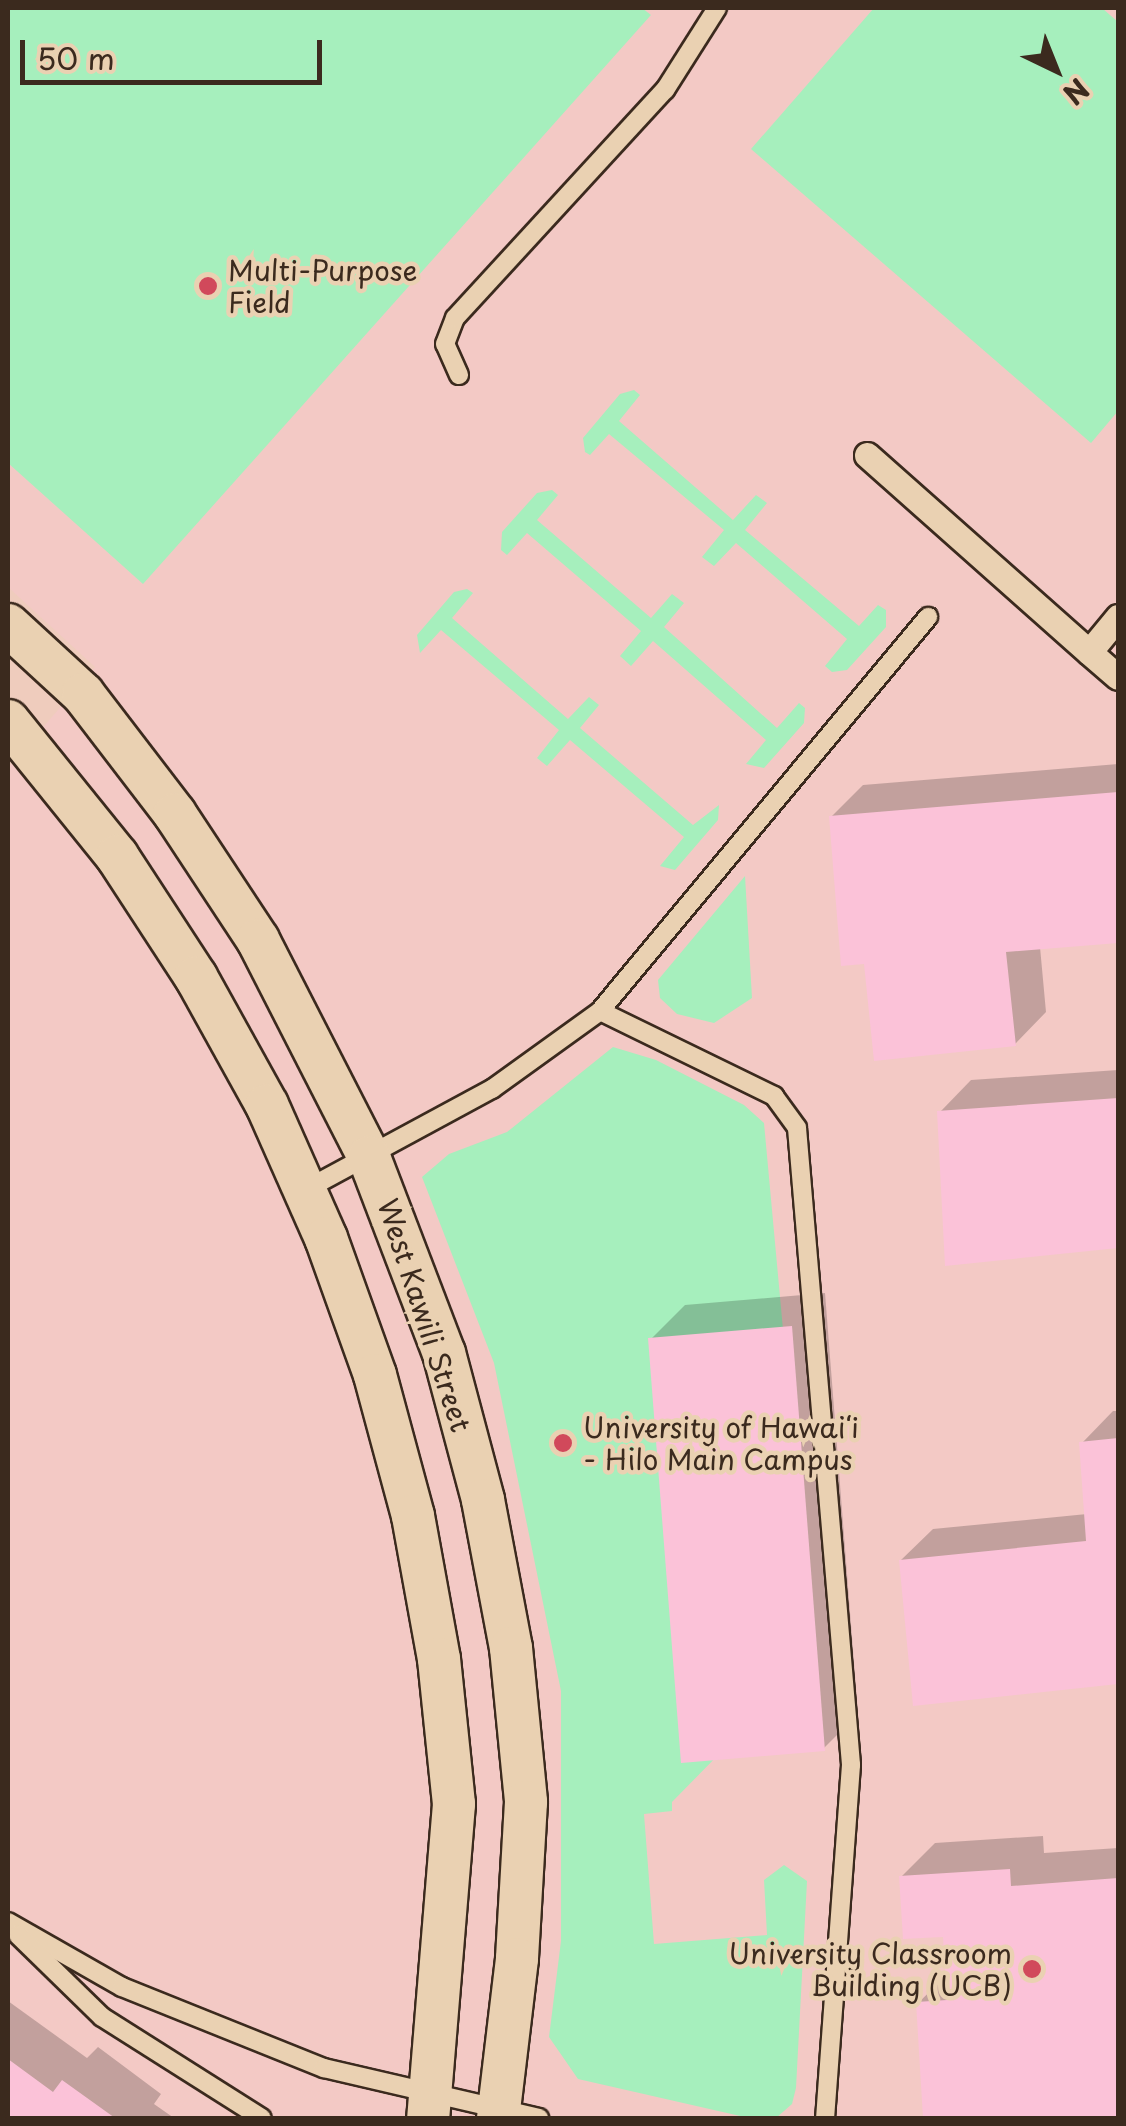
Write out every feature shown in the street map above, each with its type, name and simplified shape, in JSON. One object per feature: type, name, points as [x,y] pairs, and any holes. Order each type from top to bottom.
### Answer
[{"type":"street","points":[[867,455],[1118,677]]},
{"type":"street","points":[[1089,652],[1118,616]]},
{"type":"street","name":"West Kawili Street","points":[[8,625],[82,694],[176,814],[258,940],[369,1158],[444,1353],[483,1500],[511,1648],[526,1804],[512,2116]]},
{"type":"street","points":[[8,721],[117,856],[196,978],[305,1190],[375,1375],[412,1516],[439,1659],[454,1804],[429,2107]]},
{"type":"lane","points":[[459,375],[445,344],[456,318],[665,90],[717,8]]},
{"type":"lane","points":[[305,1190],[492,1089],[600,1011],[928,617]]},
{"type":"lane","points":[[600,1011],[774,1096],[796,1128],[850,1766],[825,2118]]},
{"type":"lane","points":[[8,1923],[198,2020],[429,2107],[512,2116]]},
{"type":"lane","points":[[8,1923],[102,2017],[262,2118]]},
{"type":"shaded area","name":"University of Hawaiʻi - Hilo Main Campus","points":[[8,8],[1118,8],[1118,2118],[8,2118],[8,768],[95,667],[8,587]]},
{"type":"green space","name":"Multi-Purpose Field","points":[[8,8],[642,8],[651,15],[143,584],[8,463]]},
{"type":"green space","points":[[874,8],[1102,8],[1118,22],[1118,411],[1091,443],[751,149]]},
{"type":"green space","points":[[634,390],[640,395],[619,421],[733,520],[756,495],[767,503],[745,530],[859,626],[878,605],[886,610],[886,627],[847,670],[832,672],[825,666],[847,639],[736,543],[714,566],[702,557],[724,530],[609,434],[590,455],[585,452],[583,438],[620,394]]},
{"type":"green space","points":[[552,490],[558,495],[537,520],[651,618],[672,594],[684,603],[664,627],[777,728],[799,703],[805,708],[804,723],[764,768],[746,764],[766,740],[653,641],[631,666],[620,656],[641,631],[527,533],[507,555],[501,550],[502,532],[537,493]]},
{"type":"green space","points":[[467,589],[473,593],[452,618],[568,719],[589,697],[599,705],[580,728],[693,825],[719,805],[718,820],[675,870],[660,866],[684,837],[570,740],[547,766],[537,758],[559,730],[441,630],[420,653],[417,635],[454,592]]},
{"type":"green space","points":[[745,876],[752,998],[714,1023],[677,1014],[660,998],[658,980]]},
{"type":"green space","points":[[613,1047],[656,1060],[744,1105],[764,1123],[786,1362],[781,1691],[672,1802],[672,1811],[644,1814],[654,1944],[767,1935],[764,1880],[784,1865],[807,1881],[796,2088],[792,2104],[776,2118],[749,2118],[578,2079],[549,2037],[561,1941],[561,1691],[494,1363],[422,1177],[449,1154],[507,1132]]},
{"type":"building","points":[[1118,792],[1118,943],[1006,952],[1016,1046],[874,1061],[864,964],[841,966],[829,816]]},
{"type":"building","points":[[1118,1098],[1118,1248],[945,1266],[937,1111]]},
{"type":"building","points":[[792,1326],[825,1751],[681,1763],[648,1338]]},
{"type":"building","points":[[1118,1438],[1118,1684],[913,1706],[899,1560],[1086,1541],[1079,1442]]},
{"type":"building","name":"University Classroom Building (UCB)","points":[[1010,1869],[1011,1886],[1118,1878],[1118,2118],[923,2118],[916,2002],[947,2000],[943,1937],[903,1939],[899,1876]]},
{"type":"building","points":[[8,2059],[53,2092],[62,2080],[115,2118],[8,2118]]},
{"type":"place","name":"Multi-Purpose Field","points":[[208,286]]},
{"type":"place","name":"University of Hawaiʻi - Hilo Main Campus","points":[[563,1443]]},
{"type":"place","name":"University Classroom Building (UCB)","points":[[1032,1969]]}]
